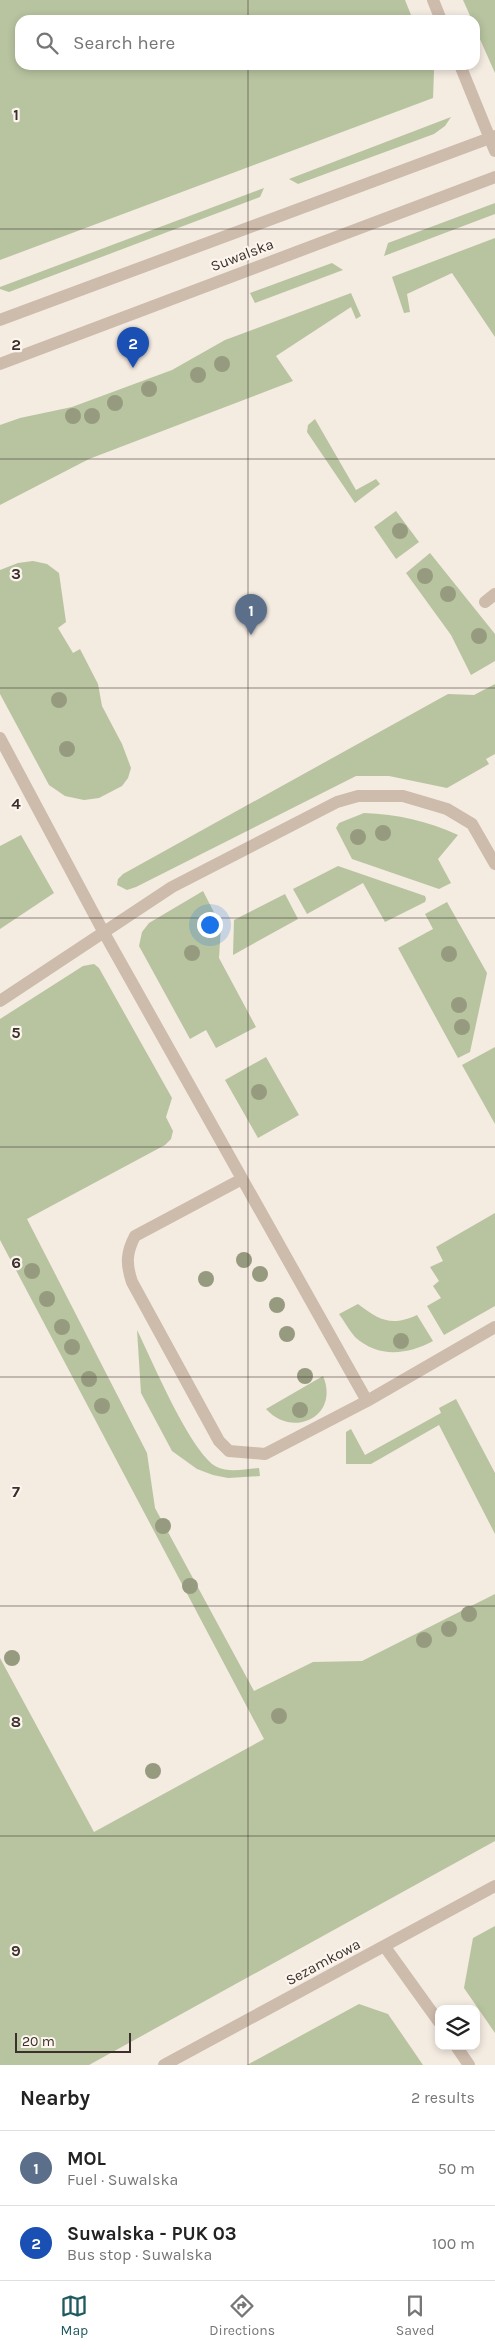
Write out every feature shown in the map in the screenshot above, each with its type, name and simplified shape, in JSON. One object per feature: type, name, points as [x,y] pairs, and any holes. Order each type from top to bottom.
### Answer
[{"type":"street","points":[[433,0],[439,15]]},
{"type":"street","points":[[462,70],[492,137],[495,151]]},
{"type":"street","name":"Suwalska","points":[[0,320],[492,137]]},
{"type":"street","name":"Suwalska","points":[[0,364],[495,178]]},
{"type":"street","points":[[0,738],[103,932],[367,1401]]},
{"type":"street","points":[[0,1001],[172,887],[337,802],[358,796],[403,796],[447,809],[472,824],[495,864]]},
{"type":"street","points":[[242,1179],[135,1236],[130,1246],[126,1264],[132,1282],[219,1442],[229,1450],[265,1454],[367,1401],[495,1326]]},
{"type":"street","name":"Sezamkowa","points":[[164,2065],[495,1886]]},
{"type":"street","points":[[385,1947],[435,2016]]},
{"type":"street","points":[[459,2050],[469,2065]]},
{"type":"green space","points":[[0,0],[405,0],[411,15],[15,15],[15,70],[434,70],[433,98],[0,260]]},
{"type":"green space","points":[[463,0],[495,0],[495,73],[480,39],[480,15],[470,15]]},
{"type":"green space","points":[[451,117],[445,126],[434,134],[298,184],[289,179]]},
{"type":"green space","points":[[264,188],[260,197],[9,292],[0,289],[0,287]]},
{"type":"green space","points":[[495,203],[495,214],[384,256],[388,243]]},
{"type":"green space","points":[[495,238],[495,337],[452,273],[407,294],[410,312],[404,313],[392,277]]},
{"type":"green space","points":[[332,263],[343,270],[255,303],[250,293]]},
{"type":"green space","points":[[351,293],[361,316],[356,319],[351,307],[276,356],[293,381],[89,459],[0,505],[0,425],[20,418],[72,407],[172,370],[225,340]]},
{"type":"green space","points":[[315,419],[356,490],[376,479],[380,484],[355,503],[307,432],[308,425]]},
{"type":"green space","points":[[396,511],[419,542],[396,559],[374,527]]},
{"type":"green space","points":[[430,553],[495,634],[495,661],[471,675],[451,635],[406,573]]},
{"type":"green space","points":[[33,561],[47,564],[59,573],[66,622],[58,628],[73,653],[80,649],[98,684],[102,706],[122,744],[131,768],[128,778],[122,786],[99,798],[84,800],[65,796],[49,785],[0,694],[0,570],[18,563]]},
{"type":"green space","points":[[495,684],[495,754],[486,759],[489,764],[447,788],[389,776],[356,776],[136,887],[127,890],[117,885],[118,879],[123,874],[448,694],[474,695]]},
{"type":"green space","points":[[364,813],[412,819],[458,835],[438,859],[451,883],[439,889],[352,859],[336,828],[339,823]]},
{"type":"green space","points":[[21,835],[54,893],[0,929],[0,846]]},
{"type":"green space","points":[[338,866],[425,896],[425,902],[385,922],[363,883],[307,914],[293,889]]},
{"type":"green space","points":[[203,891],[221,926],[219,958],[256,1027],[216,1048],[206,1030],[190,1039],[139,946],[142,932],[149,923]]},
{"type":"green space","points":[[285,894],[298,919],[233,955],[234,920]]},
{"type":"green space","points":[[447,902],[487,973],[470,1052],[458,1058],[398,948],[433,929],[425,914]]},
{"type":"green space","points":[[94,964],[99,968],[172,1098],[166,1117],[173,1131],[171,1139],[165,1145],[27,1219],[147,1453],[155,1508],[254,1691],[313,1662],[362,1661],[495,1594],[495,1841],[89,2065],[0,2065],[0,1658],[94,1832],[264,1739],[0,1240],[0,1019],[83,966]]},
{"type":"green space","points":[[495,1047],[495,1124],[462,1065]]},
{"type":"green space","points":[[266,1057],[299,1115],[258,1138],[225,1080]]},
{"type":"green space","points":[[495,1213],[495,1306],[444,1335],[427,1306],[441,1298],[433,1286],[439,1281],[430,1267],[443,1261],[436,1247]]},
{"type":"green space","points":[[358,1304],[379,1318],[386,1320],[400,1321],[417,1315],[433,1341],[413,1349],[393,1352],[383,1351],[364,1344],[355,1337],[339,1314]]},
{"type":"green space","points":[[137,1330],[184,1426],[207,1459],[217,1467],[227,1470],[259,1468],[260,1476],[228,1478],[213,1475],[197,1469],[172,1451],[141,1393]]},
{"type":"green space","points":[[323,1376],[327,1390],[325,1402],[320,1412],[311,1419],[289,1422],[277,1418],[266,1409]]},
{"type":"green space","points":[[456,1399],[495,1473],[495,1534],[439,1425],[371,1464],[346,1464],[346,1432],[351,1429],[365,1455],[441,1413],[439,1408]]},
{"type":"green space","points":[[495,1926],[495,2033],[480,2011],[480,2005],[476,2005],[464,1988],[473,1938]]},
{"type":"green space","points":[[359,2004],[388,2014],[423,2065],[247,2065]]},
{"type":"place","name":"Suwalska - PUK 03","points":[[133,368]]},
{"type":"place","name":"MOL","points":[[251,635]]}]
